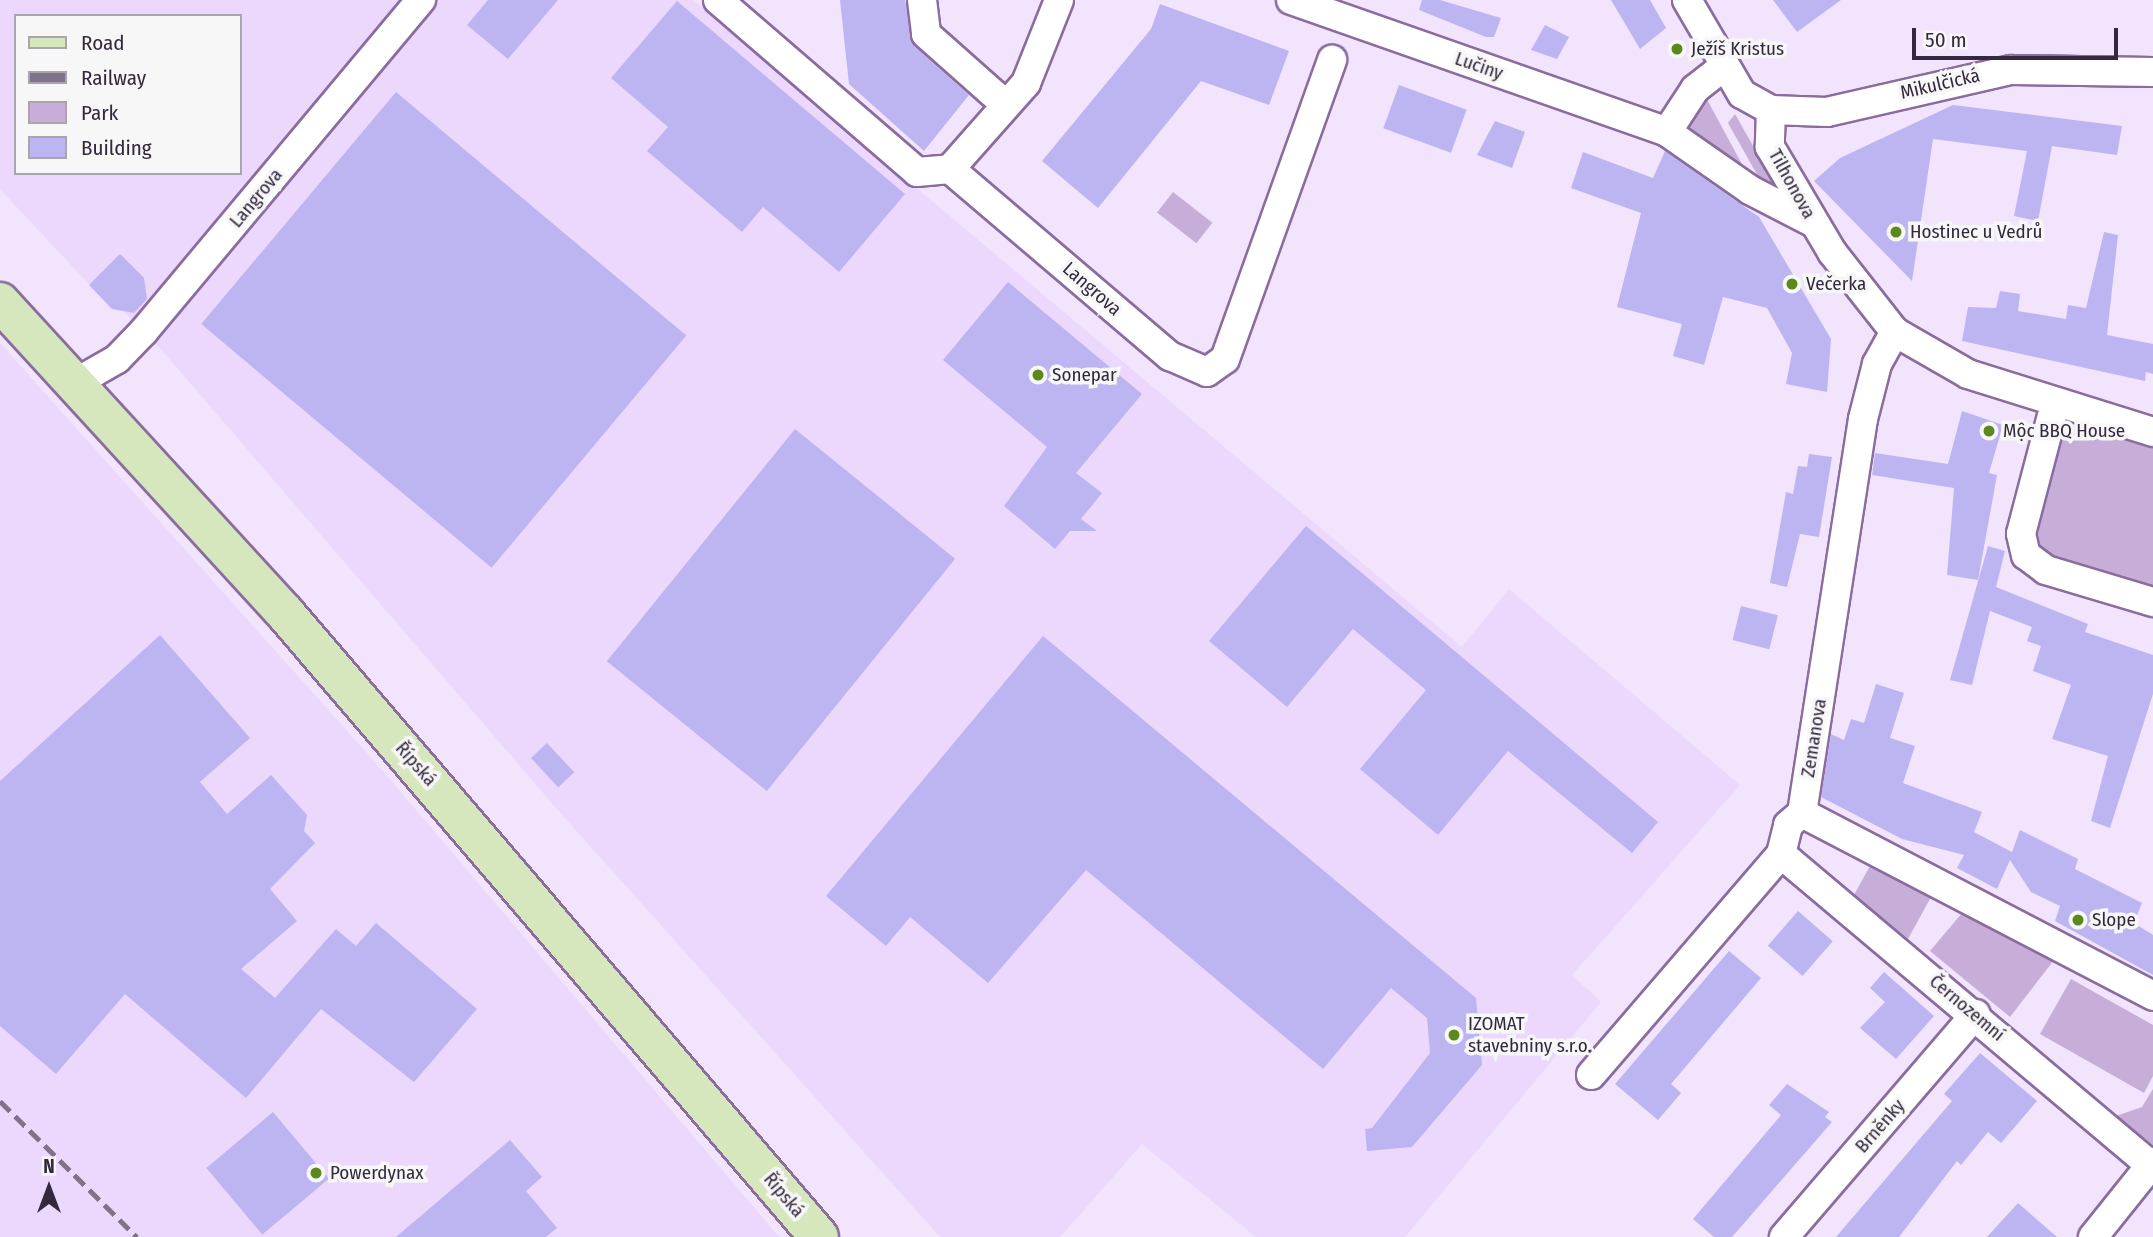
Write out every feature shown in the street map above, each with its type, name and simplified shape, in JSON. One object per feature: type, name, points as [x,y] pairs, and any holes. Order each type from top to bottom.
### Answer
[{"type":"street","name":"Langrova","points":[[77,382],[117,359],[144,331],[421,0]]},
{"type":"street","points":[[718,0],[917,172],[950,169],[1026,83],[1059,0]]},
{"type":"street","points":[[922,0],[926,34],[1006,106]]},
{"type":"street","name":"Lučiny","points":[[1291,0],[1667,132],[1750,190],[1814,223]]},
{"type":"street","points":[[1687,0],[1742,93],[1771,110]]},
{"type":"street","name":"Langrova","points":[[950,169],[1170,356],[1207,372],[1225,359],[1332,60]]},
{"type":"street","points":[[1667,132],[1695,89],[1724,66]]},
{"type":"street","name":"Mikulčická","points":[[1771,110],[1826,112],[2011,70],[2153,72]]},
{"type":"street","name":"Tilhonova","points":[[1771,110],[1770,147],[1814,223],[1895,332]]},
{"type":"street","name":"Řípská","points":[[0,302],[77,382],[285,613],[819,1237]]},
{"type":"street","points":[[1895,332],[1949,366],[2054,404],[2153,432]]},
{"type":"street","name":"Zemanova","points":[[1591,1075],[1781,853],[1788,825],[1802,813],[1863,419],[1877,364],[1895,332]]},
{"type":"street","points":[[2054,404],[2021,534],[2026,555],[2046,570],[2153,601]]},
{"type":"street","points":[[1802,813],[2153,996]]},
{"type":"street","name":"Černozemní","points":[[1781,853],[1976,1014],[2152,1165]]},
{"type":"street","name":"Brněnky","points":[[1784,1237],[1976,1014]]},
{"type":"street","points":[[2093,1237],[2152,1165]]},
{"type":"shaded area","points":[[0,0],[693,0],[1462,647],[1509,589],[1740,785],[1572,975],[1601,1002],[1405,1237],[1256,1237],[1142,1144],[1060,1237],[940,1237],[557,809],[160,348],[122,310],[112,309],[0,189]]},
{"type":"shaded area","points":[[0,343],[382,770],[779,1237],[0,1237]]},
{"type":"green space","points":[[1704,94],[1750,179],[1687,129]]},
{"type":"green space","points":[[1735,114],[1774,183],[1773,188],[1763,185],[1728,123]]},
{"type":"green space","points":[[1173,192],[1212,223],[1196,243],[1157,212]]},
{"type":"green space","points":[[2058,422],[2153,448],[2153,589],[2035,550]]},
{"type":"green space","points":[[1871,864],[1931,897],[1908,939],[1854,895]]},
{"type":"green space","points":[[1963,912],[2054,960],[2010,1017],[1930,951]]},
{"type":"green space","points":[[2071,979],[2153,1025],[2153,1076],[2144,1093],[2040,1034]]},
{"type":"green space","points":[[2153,1089],[2153,1145],[2116,1116],[2142,1107]]},
{"type":"building","points":[[488,0],[558,0],[508,59],[467,25]]},
{"type":"building","points":[[840,0],[905,0],[914,46],[969,95],[924,151],[849,84]]},
{"type":"building","points":[[1422,0],[1440,0],[1501,18],[1494,37],[1486,37],[1419,10]]},
{"type":"building","points":[[1611,0],[1650,0],[1666,28],[1640,49]]},
{"type":"building","points":[[1773,0],[1841,0],[1797,32]]},
{"type":"building","points":[[677,1],[905,194],[839,272],[763,207],[742,232],[647,151],[668,127],[611,78]]},
{"type":"building","points":[[1160,4],[1289,51],[1269,105],[1201,81],[1098,208],[1042,161],[1151,29]]},
{"type":"building","points":[[1545,25],[1569,37],[1557,59],[1531,50]]},
{"type":"building","points":[[1399,85],[1467,110],[1451,153],[1383,128]]},
{"type":"building","points":[[396,92],[686,336],[492,568],[201,324]]},
{"type":"building","points":[[1953,105],[2122,126],[2117,155],[2052,146],[2038,221],[2014,216],[2027,151],[1933,139],[1912,281],[1814,181],[1840,158]]},
{"type":"building","points":[[1495,121],[1525,132],[1512,168],[1477,155]]},
{"type":"building","points":[[1665,151],[1759,217],[1831,339],[1827,392],[1786,384],[1792,353],[1767,308],[1723,297],[1704,365],[1673,356],[1682,324],[1617,307],[1641,213],[1571,188],[1583,152],[1653,178]]},
{"type":"building","points":[[2104,232],[2118,235],[2107,335],[2153,344],[2153,374],[2146,372],[2145,381],[1962,341],[1968,307],[1996,308],[2000,291],[2020,294],[2018,311],[2066,319],[2068,305],[2086,308]]},
{"type":"building","points":[[120,254],[144,278],[147,299],[134,313],[112,309],[89,285]]},
{"type":"building","points":[[1008,282],[1142,394],[1076,473],[1102,493],[1081,519],[1097,531],[1070,531],[1055,549],[1004,506],[1047,447],[943,360]]},
{"type":"building","points":[[1962,411],[2003,425],[1989,473],[1997,475],[1978,580],[1947,575],[1954,488],[1872,475],[1875,453],[1948,464]]},
{"type":"building","points":[[795,429],[955,559],[767,791],[607,661]]},
{"type":"building","points":[[1809,454],[1832,457],[1819,537],[1800,534],[1787,587],[1770,583],[1786,492],[1793,494],[1798,466],[1807,467]]},
{"type":"building","points":[[1306,526],[1658,822],[1632,853],[1508,751],[1438,835],[1360,769],[1426,690],[1353,629],[1287,707],[1209,641]]},
{"type":"building","points":[[1988,546],[2005,551],[1996,587],[2088,624],[2085,632],[2153,655],[2153,694],[2110,828],[2091,821],[2108,756],[2052,739],[2071,685],[2033,671],[2041,646],[2027,641],[2032,627],[1990,611],[1972,685],[1950,680]]},
{"type":"building","points":[[1741,606],[1778,615],[1769,649],[1733,640]]},
{"type":"building","points":[[160,635],[250,738],[200,782],[227,814],[271,775],[307,815],[304,831],[315,843],[270,889],[297,921],[241,969],[275,998],[336,929],[356,946],[376,923],[477,1009],[414,1082],[321,1009],[246,1098],[125,994],[56,1074],[0,1026],[0,781]]},
{"type":"building","points":[[1043,636],[1476,998],[1482,1065],[1412,1147],[1367,1151],[1365,1129],[1372,1128],[1430,1053],[1427,1018],[1391,988],[1323,1069],[1086,870],[988,983],[910,917],[886,946],[826,896]]},
{"type":"building","points":[[1876,684],[1904,693],[1890,738],[1915,746],[1903,783],[1982,812],[1974,832],[2012,852],[2020,830],[2078,859],[2075,869],[2142,903],[2134,923],[2153,935],[2153,975],[2055,921],[2060,906],[2031,892],[2010,860],[1997,889],[1957,868],[1964,855],[1902,839],[1821,797],[1831,734],[1844,740],[1851,719],[1864,723]]},
{"type":"building","points":[[547,743],[574,772],[558,787],[531,758]]},
{"type":"building","points":[[1798,911],[1833,941],[1803,976],[1768,946]]},
{"type":"building","points":[[1729,951],[1761,978],[1671,1084],[1681,1093],[1658,1120],[1615,1084]]},
{"type":"building","points":[[1884,972],[1934,1016],[1896,1059],[1860,1028],[1885,1002],[1870,988]]},
{"type":"building","points":[[1980,1053],[2037,1101],[2001,1143],[1988,1132],[1961,1165],[1957,1161],[1899,1237],[1836,1237],[1952,1101],[1944,1094]]},
{"type":"building","points":[[1787,1084],[1829,1112],[1825,1117],[1832,1122],[1732,1237],[1714,1237],[1693,1219],[1781,1115],[1769,1105]]},
{"type":"building","points":[[273,1112],[329,1179],[262,1235],[206,1168]]},
{"type":"building","points":[[510,1140],[542,1177],[526,1191],[557,1228],[546,1237],[396,1237]]},
{"type":"building","points":[[2018,1203],[2057,1237],[1987,1237]]},
{"type":"railway","points":[[0,1101],[137,1237]]},
{"type":"place","name":"Ježíš Kristus","points":[[1677,49]]},
{"type":"place","name":"Hostinec u Vedrů","points":[[1896,232]]},
{"type":"place","name":"Večerka","points":[[1792,284]]},
{"type":"place","name":"Sonepar","points":[[1038,375]]},
{"type":"place","name":"Mộc BBQ House","points":[[1989,431]]},
{"type":"place","name":"Slope","points":[[2078,920]]},
{"type":"place","name":"IZOMAT stavebniny s.r.o.","points":[[1454,1035]]},
{"type":"place","name":"Powerdynax","points":[[316,1173]]}]
